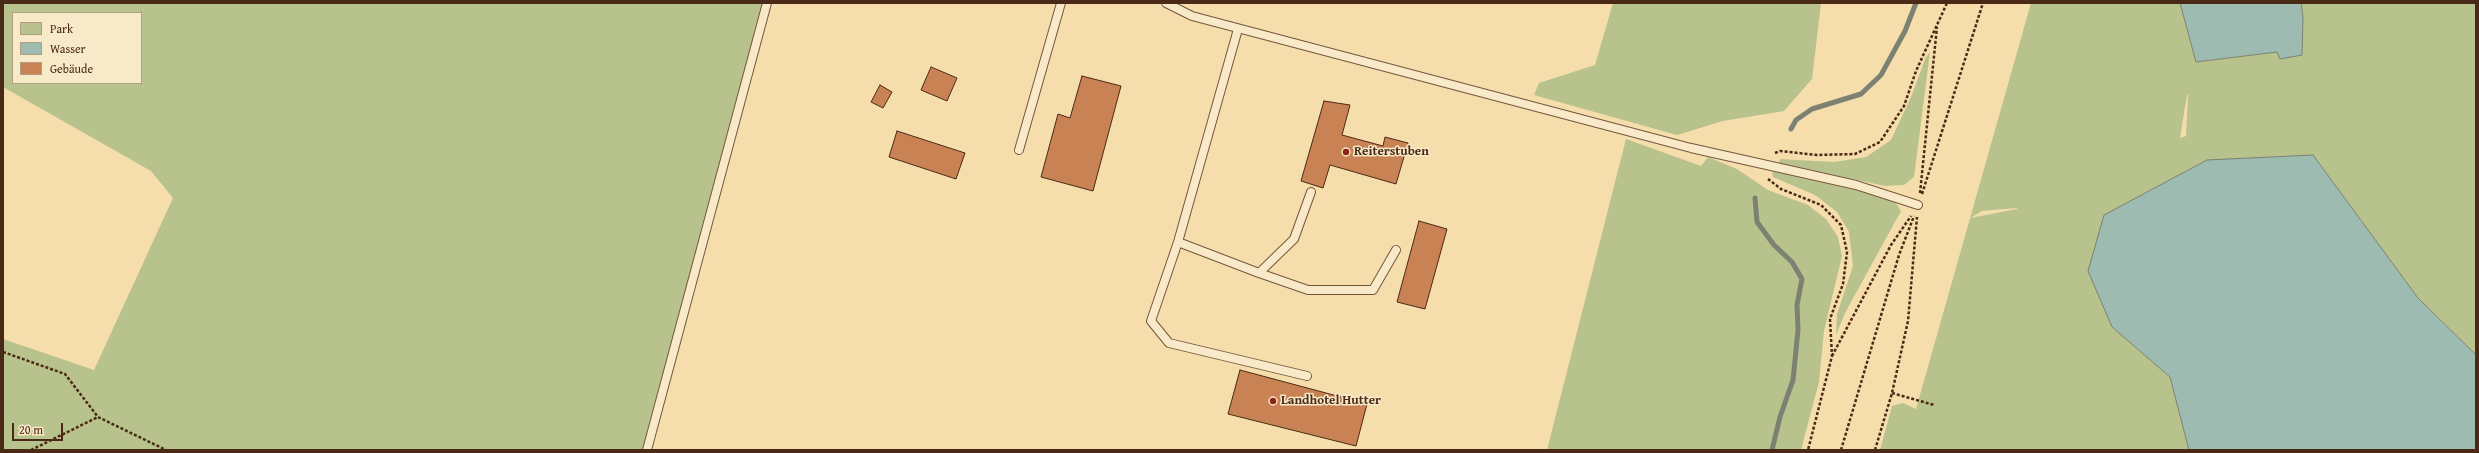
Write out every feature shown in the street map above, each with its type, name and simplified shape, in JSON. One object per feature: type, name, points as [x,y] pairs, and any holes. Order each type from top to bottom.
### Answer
[{"type":"lane","points":[[647,450],[767,3]]},
{"type":"lane","points":[[1019,150],[1061,3]]},
{"type":"lane","points":[[1168,3],[1192,16],[1238,29],[1691,148],[1856,185],[1918,205]]},
{"type":"lane","points":[[1238,29],[1178,242],[1151,321],[1169,343],[1307,376]]},
{"type":"lane","points":[[1259,273],[1294,239],[1311,192]]},
{"type":"lane","points":[[1178,242],[1308,290],[1373,290],[1396,250]]},
{"type":"path","points":[[1774,153],[1780,151],[1817,155],[1855,154],[1880,142],[1904,106],[1916,71],[1947,3]]},
{"type":"path","points":[[1842,450],[1898,260],[1918,205],[1982,3]]},
{"type":"path","points":[[1764,176],[1781,190],[1821,205],[1841,225],[1847,252],[1843,284],[1830,319],[1832,356],[1808,450]]},
{"type":"path","points":[[1875,450],[1892,393],[1908,322],[1918,205]]},
{"type":"path","points":[[3,352],[65,374],[98,417],[166,450]]},
{"type":"path","points":[[1892,393],[1934,405]]},
{"type":"path","points":[[31,450],[98,417]]},
{"type":"green space","points":[[3,3],[767,3],[646,450],[3,450],[3,339],[94,370],[173,198],[151,171],[3,87]]},
{"type":"green space","points":[[1613,3],[1821,3],[1812,79],[1784,111],[1723,121],[1677,135],[1534,95],[1539,83],[1595,65]]},
{"type":"green space","points":[[2031,3],[2180,3],[2196,62],[2277,52],[2303,17],[2301,3],[2476,3],[2476,355],[2418,298],[2313,155],[2112,327],[2170,377],[2189,450],[1880,450],[1892,406],[1903,403],[1916,409],[1970,218]],"holes":[[[2188,95],[2186,136],[2180,138]],[[2017,208],[1970,218],[1982,211]]]},
{"type":"green space","points":[[1930,52],[1914,177],[1904,185],[1885,186],[1779,163],[1780,159],[1834,162],[1866,157],[1891,140],[1911,97],[1926,57]]},
{"type":"green space","points":[[1626,139],[1701,166],[1708,157],[1737,169],[1768,190],[1808,205],[1826,219],[1838,237],[1842,256],[1824,331],[1819,382],[1801,450],[1547,450]]},
{"type":"green space","points":[[1772,171],[1877,195],[1896,203],[1901,211],[1845,313],[1836,335],[1837,314],[1853,266],[1849,232],[1837,212],[1815,195],[1773,177]]},
{"type":"water","points":[[2180,3],[2301,3],[2303,17],[2302,55],[2280,59],[2277,52],[2196,62]]},
{"type":"water","points":[[2313,155],[2418,298],[2476,355],[2476,450],[2189,450],[2170,377],[2112,327],[2088,271],[2104,215],[2207,160]]},
{"type":"building","points":[[931,67],[957,78],[947,101],[921,90]]},
{"type":"building","points":[[1082,76],[1121,86],[1093,191],[1041,177],[1058,114],[1070,118]]},
{"type":"building","points":[[880,85],[892,92],[883,108],[871,102]]},
{"type":"building","points":[[1324,101],[1350,105],[1342,135],[1383,146],[1385,137],[1408,143],[1396,184],[1330,165],[1323,188],[1301,181]]},
{"type":"building","points":[[897,131],[965,153],[956,179],[889,157]]},
{"type":"building","points":[[1419,221],[1447,229],[1425,309],[1397,302]]},
{"type":"building","points":[[1240,370],[1367,404],[1356,446],[1228,414]]},
{"type":"waterway","points":[[1791,129],[1796,120],[1812,109],[1861,94],[1881,75],[1905,31],[1916,3]]},
{"type":"waterway","points":[[1755,198],[1757,222],[1774,245],[1792,262],[1802,279],[1797,305],[1798,330],[1793,380],[1780,417],[1772,450]]},
{"type":"place","name":"Reiterstuben","points":[[1346,152]]},
{"type":"place","name":"Landhotel Hutter","points":[[1273,401]]}]
